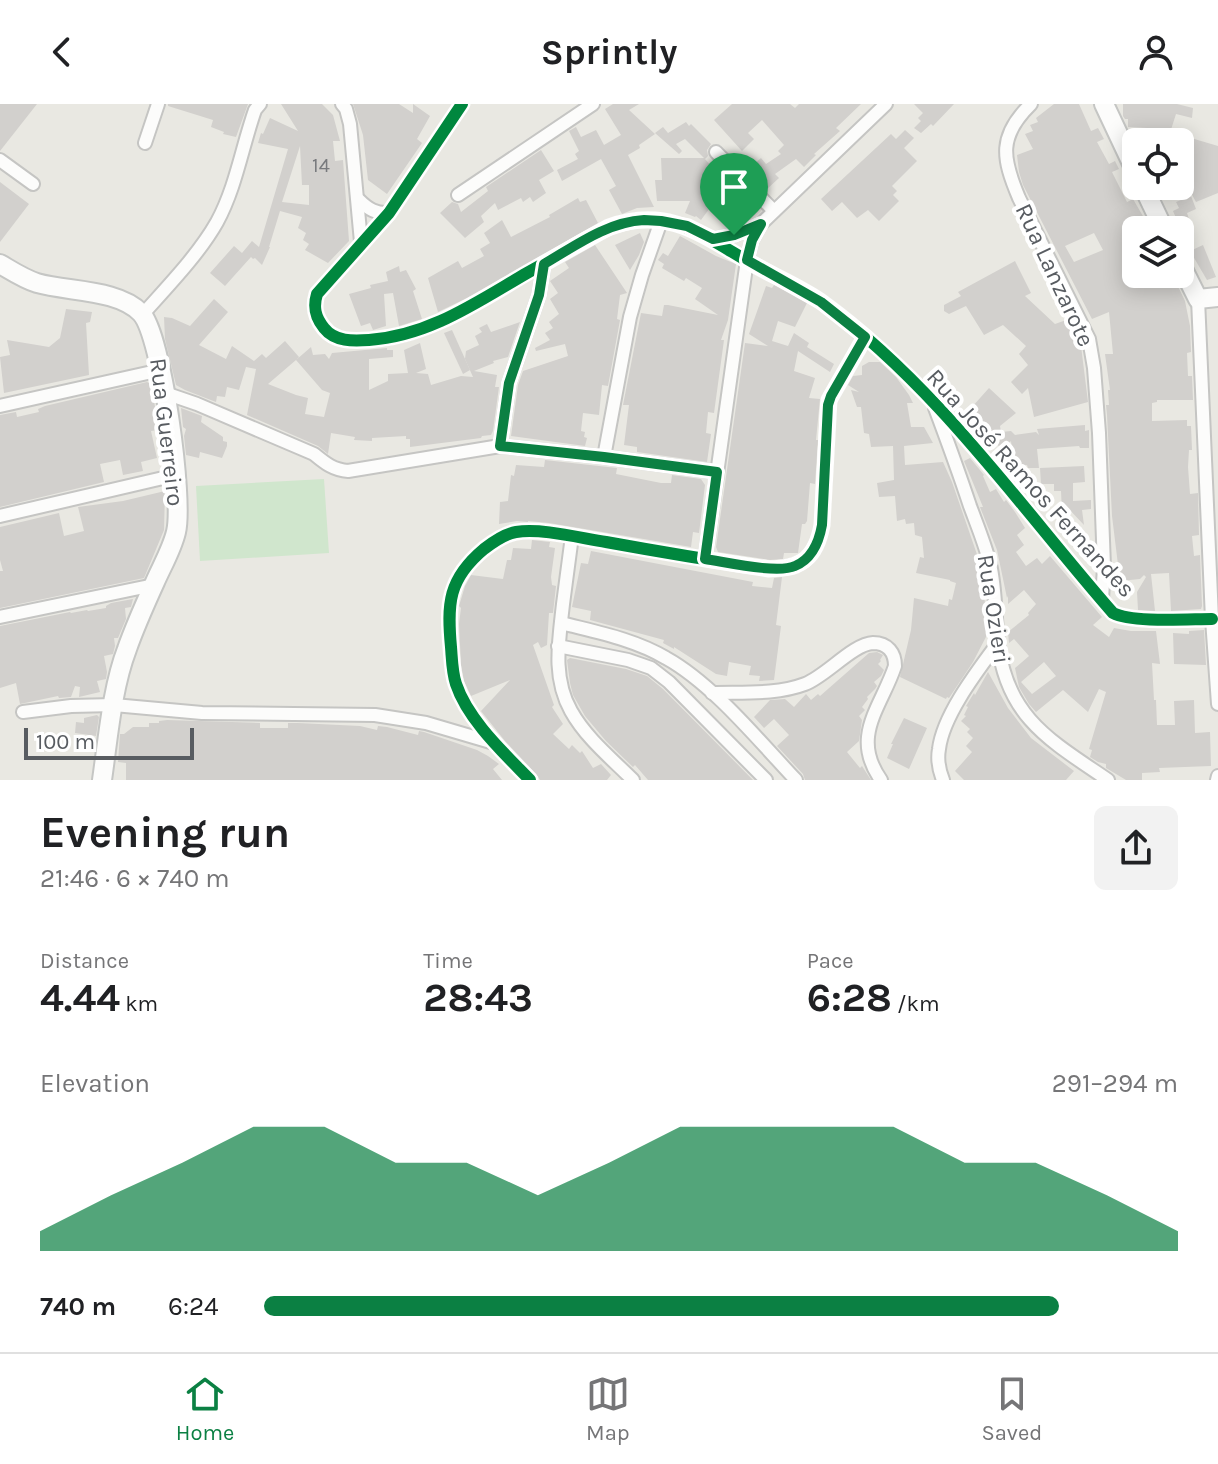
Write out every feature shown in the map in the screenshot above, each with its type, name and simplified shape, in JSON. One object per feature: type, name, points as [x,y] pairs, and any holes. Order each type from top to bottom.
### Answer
[{"type":"street","points":[[145,143],[158,104]]},
{"type":"street","points":[[0,264],[24,279],[124,301],[143,314],[217,222],[231,190],[255,110],[260,104]]},
{"type":"street","points":[[342,104],[350,124],[361,242]]},
{"type":"street","points":[[458,195],[593,104]]},
{"type":"street","points":[[705,559],[752,240],[761,224],[886,104]]},
{"type":"street","name":"Rua Lanzarote","points":[[1031,104],[1016,120],[1005,147],[1019,198],[1089,339],[1099,433],[1104,567],[1102,599]]},
{"type":"street","points":[[1104,104],[1122,142]]},
{"type":"street","points":[[361,242],[389,213],[458,106]]},
{"type":"street","points":[[716,152],[774,211]]},
{"type":"street","points":[[0,160],[33,184]]},
{"type":"street","points":[[359,200],[376,212],[389,213]]},
{"type":"street","points":[[604,457],[630,317],[661,221]]},
{"type":"street","name":"Rua José Ramos Fernandes","points":[[361,242],[324,284],[314,304],[315,315],[328,333],[339,339],[383,339],[444,321],[622,222],[661,221],[687,226],[821,302],[865,337],[933,401],[1110,611],[1118,616],[1212,619]]},
{"type":"street","points":[[713,239],[734,235],[761,224]]},
{"type":"street","points":[[500,446],[509,383],[539,295],[544,264]]},
{"type":"street","points":[[1192,288],[1198,299],[1218,704]]},
{"type":"street","points":[[1198,299],[1218,297]]},
{"type":"street","name":"Rua Guerreiro","points":[[102,780],[126,651],[176,533],[176,475],[165,393],[153,335],[143,314]]},
{"type":"street","points":[[530,780],[494,743],[456,684],[448,614],[455,584],[465,568],[496,540],[518,531],[572,536],[769,569],[795,567],[814,550],[819,540],[829,400],[865,337]]},
{"type":"street","points":[[0,406],[161,370]]},
{"type":"street","points":[[165,393],[314,454],[339,471],[500,446],[717,472]]},
{"type":"street","name":"Rua Ozieri","points":[[933,401],[987,552],[993,579],[998,643],[1008,686],[1039,730],[1108,780]]},
{"type":"street","points":[[0,516],[176,475]]},
{"type":"street","points":[[572,536],[558,646],[557,667],[562,692],[572,713],[590,737],[633,780]]},
{"type":"street","points":[[0,617],[154,585]]},
{"type":"street","points":[[561,623],[646,648],[668,658],[712,693],[796,780]]},
{"type":"street","points":[[712,693],[790,689],[821,676],[861,646],[877,643],[887,647],[895,658],[895,666],[870,724],[867,740],[871,763],[881,780]]},
{"type":"street","points":[[943,780],[938,753],[941,737],[959,701],[998,643]]},
{"type":"street","points":[[558,646],[628,660],[651,668],[669,682],[766,780]]},
{"type":"street","points":[[23,712],[114,705],[202,713],[375,715],[426,723],[494,743]]},
{"type":"green space","points":[[324,479],[329,553],[200,561],[196,486]]},
{"type":"building","points":[[0,104],[37,104],[0,151]]},
{"type":"building","points":[[168,104],[248,104],[236,137],[211,127],[213,120]]},
{"type":"building","points":[[281,104],[322,104],[333,115],[340,141],[333,141],[335,161],[343,160],[349,241],[328,263],[305,250],[309,244],[303,240],[306,233],[298,228],[302,217],[280,211],[262,265],[251,257],[225,286],[210,273],[234,246],[242,253],[252,241],[259,247],[288,149],[258,143],[261,133],[270,118],[298,131]],"holes":[[[300,146],[302,185],[309,185],[309,205],[282,202]]]},
{"type":"building","points":[[353,104],[399,104],[413,113],[413,104],[430,116],[417,139],[422,143],[387,194],[368,180],[363,135]]},
{"type":"building","points":[[613,104],[639,104],[629,110],[655,134],[628,155],[654,207],[637,208],[622,214],[609,190],[616,186],[601,159],[562,181],[557,170],[578,159],[575,154],[579,151],[569,131],[576,127],[581,137],[596,130],[604,145],[621,135],[605,109]]},
{"type":"building","points":[[732,104],[790,104],[795,108],[799,104],[861,104],[836,128],[840,131],[804,167],[796,159],[775,174],[779,178],[766,190],[743,166],[749,160],[753,165],[761,158],[766,164],[781,154],[778,151],[784,145],[762,120],[748,133],[754,139],[742,151],[714,120]]},
{"type":"building","points":[[914,104],[954,104],[933,126],[931,124],[921,133],[914,128],[921,121],[918,118],[923,113]]},
{"type":"building","points":[[1054,104],[1079,104],[1091,131],[1098,128],[1104,139],[1097,142],[1109,164],[1115,161],[1119,169],[1112,172],[1122,192],[1122,200],[1134,200],[1143,216],[1122,216],[1122,288],[1179,288],[1185,301],[1190,326],[1188,376],[1192,376],[1193,400],[1157,400],[1152,403],[1152,421],[1187,420],[1187,426],[1191,426],[1192,450],[1189,450],[1188,467],[1190,494],[1198,493],[1199,535],[1192,536],[1194,556],[1200,555],[1201,609],[1171,611],[1169,573],[1151,574],[1155,611],[1138,610],[1137,592],[1146,577],[1144,575],[1140,579],[1120,581],[1112,516],[1106,405],[1109,405],[1110,390],[1105,354],[1113,354],[1109,312],[1092,319],[1023,185],[1017,155],[1033,149],[1025,134],[1033,131],[1030,125],[1038,122],[1036,118]],"holes":[[[1094,233],[1103,250],[1074,262],[1065,246]]]},
{"type":"building","points":[[1123,104],[1177,104],[1193,108],[1192,118],[1176,114],[1172,128],[1128,127],[1128,119],[1123,116]]},
{"type":"building","points":[[686,122],[711,144],[705,159],[722,178],[716,184],[712,179],[706,201],[712,205],[701,220],[685,213],[690,201],[657,201],[655,180],[662,180],[661,158],[704,158],[685,139],[676,144],[682,151],[679,154],[655,133],[663,127],[668,133]]},
{"type":"building","points":[[905,130],[914,138],[904,148],[917,161],[892,186],[897,191],[893,195],[899,201],[879,221],[868,210],[857,218],[842,202],[832,211],[821,199],[891,134],[896,139]]},
{"type":"building","points":[[1194,139],[1218,146],[1218,193],[1196,202]]},
{"type":"building","points":[[541,150],[554,171],[539,180],[546,193],[533,202],[530,197],[523,202],[521,198],[498,210],[495,203],[481,216],[484,222],[465,238],[440,213],[452,202],[458,204],[461,212],[488,191],[486,187]]},
{"type":"building","points":[[0,182],[29,204],[0,242]]},
{"type":"building","points":[[578,198],[580,202],[586,200],[598,223],[438,312],[428,278],[458,261],[462,268],[484,256],[480,249],[490,243],[484,233],[502,220],[511,237]]},
{"type":"building","points":[[1193,200],[1196,209],[1187,213],[1188,216],[1175,216],[1173,211],[1179,208],[1176,202]]},
{"type":"building","points":[[640,233],[644,242],[630,270],[615,245]]},
{"type":"building","points":[[680,236],[736,264],[728,320],[721,340],[724,340],[714,413],[708,412],[706,433],[711,434],[707,462],[637,452],[637,447],[624,445],[629,405],[623,405],[641,313],[662,316],[664,305],[668,305],[718,315],[695,299],[702,288],[662,268],[664,264],[658,260],[663,253],[668,256]]},
{"type":"building","points":[[595,245],[627,293],[620,295],[617,319],[620,320],[608,386],[602,385],[599,415],[583,413],[581,431],[587,438],[585,446],[511,436],[523,371],[568,356],[565,344],[536,351],[535,348],[550,340],[545,333],[553,328],[549,322],[559,314],[550,299],[558,293],[550,281],[569,268],[565,262]]},
{"type":"building","points":[[1203,245],[1216,277],[1207,280],[1194,258],[1194,249]]},
{"type":"building","points":[[1015,261],[1031,293],[1025,296],[1055,324],[1069,319],[1081,346],[1088,402],[1034,417],[1028,388],[1022,394],[1011,382],[1028,365],[1019,354],[1026,346],[1003,325],[984,335],[966,306],[949,314],[944,311],[944,305],[961,296],[958,292]]},
{"type":"building","points":[[399,266],[400,272],[406,270],[416,289],[413,291],[422,319],[399,326],[393,293],[384,294],[386,326],[373,330],[370,323],[361,326],[349,294],[388,281],[386,272]]},
{"type":"building","points":[[774,285],[807,303],[795,327],[778,321],[772,341],[788,346],[794,333],[809,343],[807,347],[834,364],[830,372],[798,351],[794,371],[815,378],[809,398],[820,399],[815,484],[810,483],[807,521],[802,524],[798,553],[784,553],[783,559],[770,560],[718,552],[716,547],[745,343],[768,346],[749,334],[766,286],[772,288]]},
{"type":"building","points":[[214,299],[228,312],[199,345],[226,359],[232,346],[254,361],[262,354],[266,358],[285,341],[299,357],[296,360],[311,347],[313,355],[325,354],[329,359],[332,353],[393,350],[393,357],[369,359],[369,390],[388,381],[388,374],[408,373],[404,350],[420,343],[426,369],[416,373],[428,374],[431,385],[461,376],[473,377],[465,359],[466,351],[479,345],[475,336],[482,332],[479,328],[487,324],[491,332],[520,322],[508,357],[474,371],[497,375],[495,387],[499,387],[491,435],[410,447],[410,439],[406,436],[372,438],[372,441],[354,440],[355,437],[331,433],[328,454],[318,446],[247,415],[256,369],[246,367],[239,390],[227,387],[225,397],[217,396],[216,402],[176,385],[165,339],[164,317],[190,326]],"holes":[[[296,360],[322,390],[330,393],[324,417],[305,414],[308,398],[268,384]]]},
{"type":"building","points":[[66,309],[92,312],[90,322],[86,323],[89,375],[4,393],[0,357],[10,355],[7,340],[49,347],[60,338]]},
{"type":"building","points":[[452,330],[470,370],[463,374],[444,333]]},
{"type":"building","points":[[880,362],[909,395],[913,403],[907,403],[911,427],[924,427],[933,443],[904,446],[905,465],[943,462],[981,566],[988,633],[973,662],[946,699],[900,677],[911,630],[914,598],[948,606],[956,583],[916,573],[920,557],[924,558],[922,537],[915,535],[914,523],[906,524],[905,519],[897,521],[895,496],[879,497],[877,483],[894,480],[893,446],[871,447],[869,434],[864,433],[861,407],[857,407],[851,390],[859,392],[848,385],[853,376],[862,375],[862,366]]},
{"type":"building","points":[[147,382],[151,384],[159,430],[151,431],[157,458],[141,462],[143,471],[123,475],[120,460],[100,464],[104,482],[0,507],[0,415],[16,412],[17,417],[39,412],[38,409],[45,406]]},
{"type":"building","points":[[989,388],[1016,413],[1000,426],[1001,432],[1011,431],[1015,435],[1036,432],[1039,435],[1037,429],[1085,425],[1085,431],[1089,430],[1089,448],[1037,449],[1039,468],[1028,468],[1027,465],[1014,467],[1011,441],[1002,450],[986,431],[979,436],[963,417]]},
{"type":"building","points":[[181,408],[202,416],[201,422],[223,437],[227,446],[222,458],[200,452],[199,458],[186,455],[186,429],[183,427]]},
{"type":"building","points":[[970,458],[984,475],[990,492],[996,489],[1025,528],[1017,535],[1024,545],[1016,552],[1026,566],[1037,558],[1042,564],[1050,556],[1102,617],[1093,625],[1109,637],[1114,628],[1156,631],[1160,664],[1152,663],[1157,725],[1175,725],[1174,701],[1194,700],[1195,733],[1210,732],[1211,766],[1159,768],[1160,772],[1142,773],[1142,780],[1126,780],[1106,768],[1106,764],[1090,757],[1092,750],[1089,749],[1106,692],[1099,689],[1088,712],[1063,690],[1036,712],[1029,704],[1019,687],[1015,668],[1029,656],[1014,639],[1009,643],[1008,632],[1029,615],[1036,604],[1024,590],[1008,604],[997,550],[964,461]],"holes":[[[1044,662],[1056,676],[1032,694],[1021,682]]]},
{"type":"building","points":[[545,460],[617,468],[616,474],[661,483],[671,483],[672,475],[701,479],[705,485],[699,533],[693,532],[691,547],[549,523],[517,521],[499,524],[500,502],[508,501],[511,475],[514,476],[516,465],[544,467]]},
{"type":"building","points":[[1084,466],[1085,482],[1073,483],[1073,501],[1091,500],[1091,509],[1082,510],[1084,525],[1068,508],[1062,513],[1061,491],[1054,491],[1054,484],[1041,484],[1040,468]]},
{"type":"building","points":[[165,491],[164,530],[144,578],[0,608],[0,571],[3,571],[0,527],[59,513],[64,536],[84,531],[78,507]]},
{"type":"building","points":[[532,540],[550,542],[549,547],[555,548],[551,577],[552,585],[556,586],[553,613],[549,613],[547,645],[541,648],[538,642],[533,645],[554,705],[552,707],[563,724],[553,734],[569,749],[572,745],[580,753],[582,751],[593,768],[601,764],[611,775],[607,780],[540,780],[481,711],[510,680],[471,696],[464,681],[459,606],[465,586],[471,575],[503,579],[513,548],[531,549]]},
{"type":"building","points":[[591,551],[753,582],[752,586],[772,588],[774,578],[782,577],[776,625],[781,626],[774,680],[759,681],[760,676],[749,675],[751,666],[729,662],[727,676],[716,674],[663,643],[664,640],[590,620],[591,611],[572,607],[581,563],[588,564]]},
{"type":"building","points":[[133,599],[131,607],[125,608],[126,619],[118,638],[114,638],[113,654],[104,656],[107,672],[106,679],[97,681],[100,692],[79,697],[80,687],[75,686],[71,697],[58,696],[20,704],[16,683],[0,688],[0,626],[106,608],[111,603]]},
{"type":"building","points":[[1204,630],[1206,665],[1174,664],[1173,633],[1189,634],[1189,631]]},
{"type":"building","points":[[869,653],[883,655],[878,664],[884,670],[874,682],[877,686],[862,707],[865,710],[859,716],[862,720],[859,741],[847,752],[871,780],[805,780],[777,746],[789,735],[774,719],[764,728],[754,717],[770,700],[785,699],[794,707],[806,694],[811,700],[818,694],[820,696]]},
{"type":"building","points":[[570,658],[647,676],[753,780],[648,780],[606,741],[585,716],[573,695],[567,660]]},
{"type":"building","points":[[988,672],[1008,708],[1031,738],[1074,771],[1066,780],[964,780],[955,771],[972,752],[966,746],[973,738],[967,732],[970,729],[961,721],[966,716],[966,706]]},
{"type":"building","points":[[97,715],[96,736],[75,733],[76,722],[84,723],[84,718]]},
{"type":"building","points":[[904,718],[927,728],[909,769],[887,758]]},
{"type":"building","points":[[167,720],[260,723],[260,728],[288,728],[288,723],[360,726],[377,730],[378,726],[418,735],[419,731],[488,756],[499,764],[493,769],[502,780],[126,780],[126,763],[118,762],[120,734],[133,727],[149,727],[149,723]]},
{"type":"cycle path","points":[[462,104],[389,213],[317,294],[317,316],[328,333],[357,341],[412,332],[471,306],[609,227],[649,220],[683,226],[814,297],[864,336],[904,372],[977,450],[1113,613],[1147,619],[1212,619]]},
{"type":"cycle path","points":[[530,780],[478,723],[456,684],[450,605],[452,593],[463,571],[495,541],[526,531],[561,534],[769,569],[790,566],[806,559],[816,546],[822,525],[829,400],[865,337]]},
{"type":"route","points":[[644,220],[675,223],[713,239],[734,235],[761,224],[752,240],[747,260],[821,302],[865,337],[828,405],[819,540],[814,550],[795,567],[769,569],[705,559],[717,472],[500,446],[509,383],[539,295],[544,264],[622,222],[644,220]]}]
